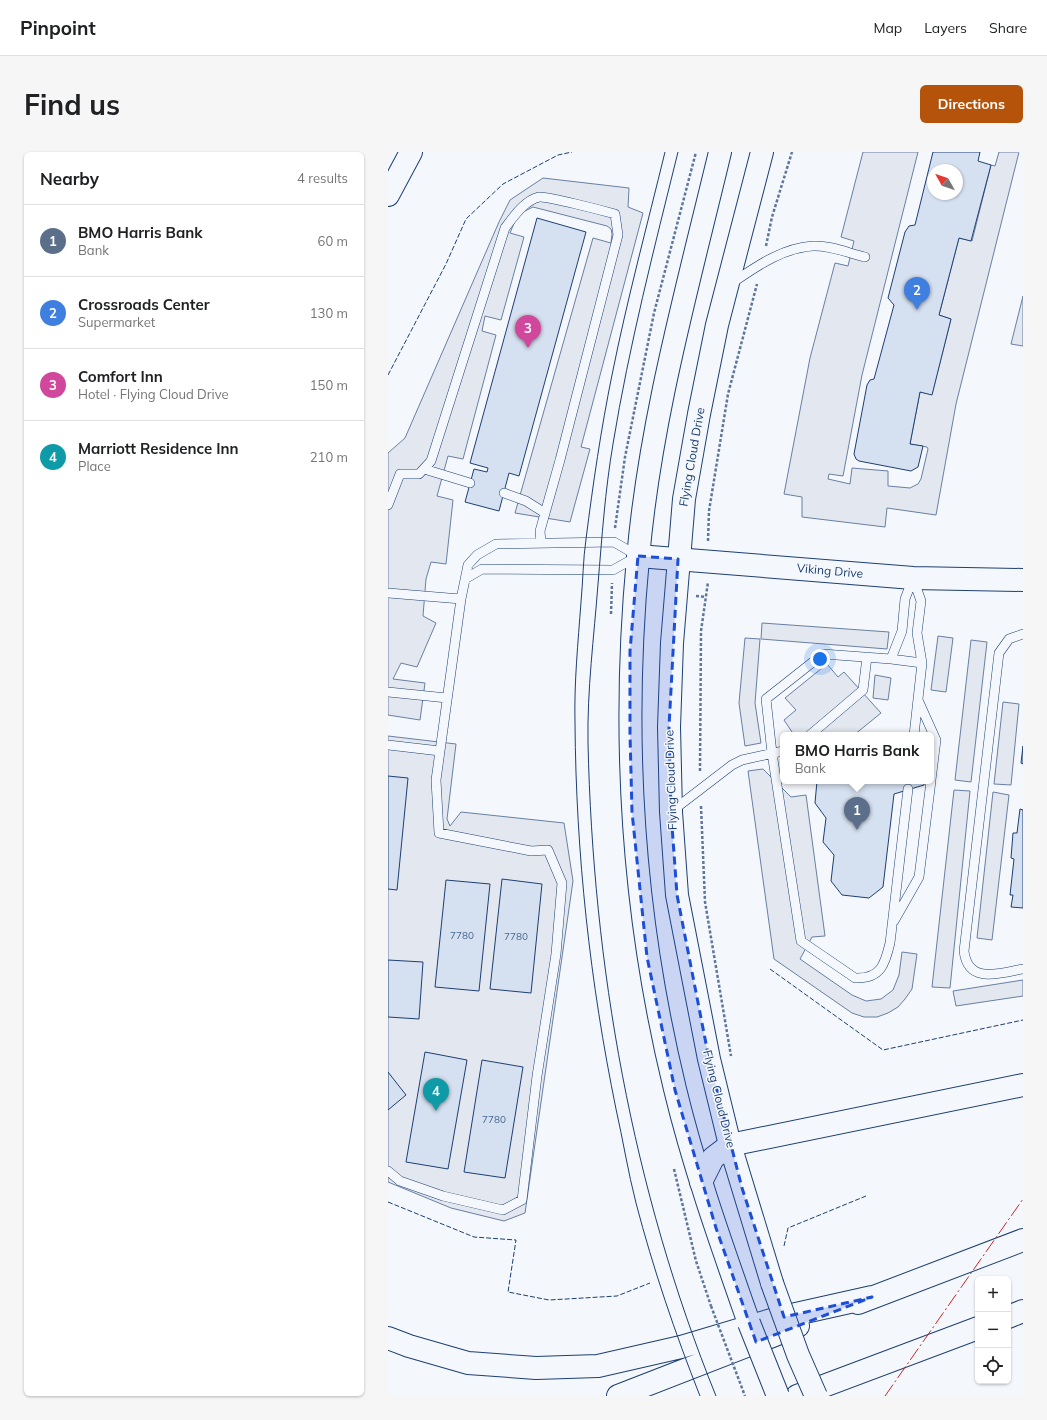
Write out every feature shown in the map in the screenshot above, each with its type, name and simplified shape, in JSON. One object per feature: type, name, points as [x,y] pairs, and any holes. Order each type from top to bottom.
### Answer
[{"type":"main road","points":[[388,195],[411,152]]},
{"type":"main road","points":[[720,152],[669,364],[654,445],[638,556],[630,651],[632,812],[647,957],[677,1097],[701,1182],[739,1295],[764,1364],[778,1396]]},
{"type":"main road","name":"Flying Cloud Drive","points":[[762,152],[727,286],[698,414],[684,499],[678,559],[669,727],[671,812],[677,895],[709,1059],[730,1145],[772,1283],[798,1355],[816,1396]]},
{"type":"main road","name":"Viking Drive","points":[[638,556],[913,578],[1023,580]]},
{"type":"main road","points":[[701,1182],[713,1158],[730,1145],[1023,1085]]},
{"type":"main road","points":[[618,1396],[1023,1240]]},
{"type":"main road","points":[[388,1338],[409,1346],[468,1363],[536,1368],[598,1366],[681,1347],[778,1318],[872,1297]]},
{"type":"main road","points":[[1011,1316],[1023,1311]]},
{"type":"main road","points":[[797,1396],[975,1329]]},
{"type":"main road","points":[[839,1396],[975,1329]]},
{"type":"lane","points":[[388,505],[400,474],[419,474],[431,461],[505,228],[514,215],[527,204],[540,197],[616,214],[618,235],[560,460],[540,531],[541,542]]},
{"type":"lane","points":[[727,286],[762,262],[777,255],[814,246],[834,248],[865,257]]},
{"type":"lane","points":[[424,469],[470,483]]},
{"type":"lane","points":[[504,493],[526,501],[545,513]]},
{"type":"lane","points":[[388,1171],[400,1181],[443,1196],[503,1210],[522,1200],[556,954],[562,883],[548,850],[531,851],[439,833],[436,780],[468,565],[486,548],[496,544],[541,542],[614,542],[638,556]]},
{"type":"lane","points":[[465,579],[482,569],[613,570],[638,556]]},
{"type":"lane","points":[[891,659],[902,631],[905,599],[913,578]]},
{"type":"lane","points":[[913,578],[921,600],[917,633],[922,663],[914,732]]},
{"type":"lane","points":[[388,593],[462,599]]},
{"type":"lane","points":[[1023,634],[1009,639],[999,653],[964,951],[968,965],[979,974],[987,975],[1023,969]]},
{"type":"lane","points":[[908,789],[890,943],[886,961],[881,969],[874,975],[865,978],[855,978],[800,941],[772,754],[766,699],[823,654],[922,663]]},
{"type":"lane","points":[[814,732],[863,690],[867,657]]},
{"type":"lane","points":[[388,692],[447,698]]},
{"type":"lane","points":[[918,700],[932,732]]},
{"type":"lane","points":[[934,736],[936,740],[934,756]]},
{"type":"lane","points":[[388,745],[440,751]]},
{"type":"lane","points":[[671,812],[700,788],[732,765],[742,760],[780,752]]},
{"type":"lane","points":[[892,926],[919,877],[931,784]]},
{"type":"path","points":[[615,520],[625,457],[654,313],[696,152]]},
{"type":"path","points":[[710,526],[709,511],[728,394],[772,217],[792,152]]},
{"type":"path","points":[[708,584],[702,631],[700,788],[705,902],[733,1063]]},
{"type":"path","points":[[612,587],[612,606]]},
{"type":"path","points":[[699,596],[706,597]]},
{"type":"path","points":[[711,1306],[745,1396]]},
{"type":"highlighted area","points":[[638,556],[678,559],[669,727],[671,812],[677,895],[709,1059],[742,1188],[784,1317],[872,1297],[756,1342],[716,1228],[675,1090],[647,957],[632,812],[630,734],[630,651]]},
{"type":"shaded area","points":[[863,152],[918,152],[862,375],[843,476],[829,474],[828,479],[850,484],[852,468],[888,471],[888,486],[910,488],[918,484],[921,479],[928,449],[927,447],[910,444],[920,392],[932,394],[951,319],[939,315],[959,238],[972,241],[991,165],[995,166],[999,152],[1019,152],[956,404],[936,515],[887,508],[885,527],[802,517],[802,497],[784,494],[810,358],[835,263],[848,266],[854,241],[841,237]]},
{"type":"shaded area","points":[[543,178],[629,188],[628,207],[643,213],[581,447],[590,449],[570,522],[515,513],[593,238],[611,243],[612,234],[611,229],[607,226],[533,207],[523,212],[515,221],[510,233],[524,237],[501,320],[485,316],[482,331],[496,335],[463,459],[448,456],[437,496],[453,500],[446,564],[431,562],[426,579],[423,616],[436,623],[417,667],[401,663],[393,679],[425,683],[420,720],[388,715],[388,453],[405,438],[510,200]]},
{"type":"shaded area","points":[[1023,296],[1023,346],[1011,344]]},
{"type":"shaded area","points":[[762,623],[889,632],[887,649],[761,639]]},
{"type":"shaded area","points":[[938,636],[953,638],[946,692],[931,690]]},
{"type":"shaded area","points":[[745,638],[760,639],[755,703],[761,743],[745,746],[739,703]]},
{"type":"shaded area","points":[[971,640],[987,642],[971,782],[955,780]]},
{"type":"shaded area","points":[[827,664],[838,677],[844,672],[881,713],[858,732],[792,732],[784,720],[796,710],[785,698]]},
{"type":"shaded area","points":[[875,675],[891,678],[888,700],[873,698]]},
{"type":"shaded area","points":[[1003,702],[1019,704],[1011,785],[994,784]]},
{"type":"shaded area","points":[[388,736],[456,744],[447,819],[450,826],[461,812],[564,823],[573,881],[525,1213],[504,1221],[451,1208],[388,1182]]},
{"type":"shaded area","points":[[763,769],[791,797],[806,795],[825,936],[812,937],[800,959],[852,995],[866,1001],[881,999],[893,990],[899,975],[902,952],[917,954],[912,989],[898,1007],[888,1013],[877,1017],[864,1017],[852,1013],[774,959],[748,771]]},
{"type":"shaded area","points":[[954,790],[970,791],[950,988],[932,987]]},
{"type":"shaded area","points":[[993,792],[1009,795],[992,940],[977,938]]},
{"type":"shaded area","points":[[1023,980],[1023,996],[956,1006],[953,991]]},
{"type":"building","points":[[933,152],[980,152],[978,161],[991,165],[971,241],[959,238],[939,315],[951,319],[932,395],[920,392],[910,444],[923,446],[918,467],[911,471],[859,461],[856,459],[854,454],[867,385],[870,380],[874,379],[894,305],[888,298],[905,232],[909,226],[915,225],[927,176],[927,200],[963,200],[963,164],[930,164]]},
{"type":"building","points":[[537,218],[586,232],[519,476],[509,473],[499,511],[465,502],[474,469],[487,472],[488,468],[470,463]]},
{"type":"building","points":[[1023,746],[1023,764],[1021,763]]},
{"type":"building","points":[[388,776],[408,778],[397,890],[388,889]]},
{"type":"building","points":[[817,784],[924,784],[894,794],[883,887],[869,898],[842,895],[831,881],[834,855],[823,842],[826,818],[815,803]]},
{"type":"building","points":[[1020,809],[1023,810],[1023,908],[1011,907],[1013,895],[1010,895],[1014,859],[1011,858],[1013,833],[1017,833]]},
{"type":"building","points":[[502,879],[542,884],[531,993],[490,989]]},
{"type":"building","points":[[446,880],[490,884],[479,991],[435,987]]},
{"type":"building","points":[[388,960],[423,962],[419,1019],[388,1017]]},
{"type":"building","points":[[425,1052],[467,1060],[448,1169],[406,1162]]},
{"type":"building","points":[[482,1060],[523,1067],[505,1178],[464,1172]]},
{"type":"building","points":[[388,1072],[406,1095],[388,1110]]},
{"type":"tram line","points":[[665,152],[618,347],[604,416],[594,477],[584,555],[576,663],[576,772],[578,821],[586,918],[599,1014],[616,1109],[633,1191],[657,1276],[700,1396]]},
{"type":"tram line","points":[[678,152],[634,334],[619,407],[610,462],[591,664],[588,743],[591,826],[598,910],[622,1075],[640,1157],[661,1238],[687,1318],[716,1396]]},
{"type":"fence","points":[[388,375],[446,264],[466,219],[503,184],[558,155],[572,152]]},
{"type":"fence","points":[[770,969],[883,1050],[1023,1020]]},
{"type":"fence","points":[[784,1246],[788,1228],[866,1196]]},
{"type":"fence","points":[[388,1202],[474,1237],[516,1240],[508,1292],[549,1300],[617,1296],[650,1283]]},
{"type":"power","points":[[885,1396],[1023,1199]]},
{"type":"place","name":"Crossroads Center","points":[[917,310]]},
{"type":"place","name":"Comfort Inn","points":[[528,348]]},
{"type":"place","name":"BMO Harris Bank","points":[[857,830]]},
{"type":"place","name":"Marriott Residence Inn","points":[[436,1111]]}]
